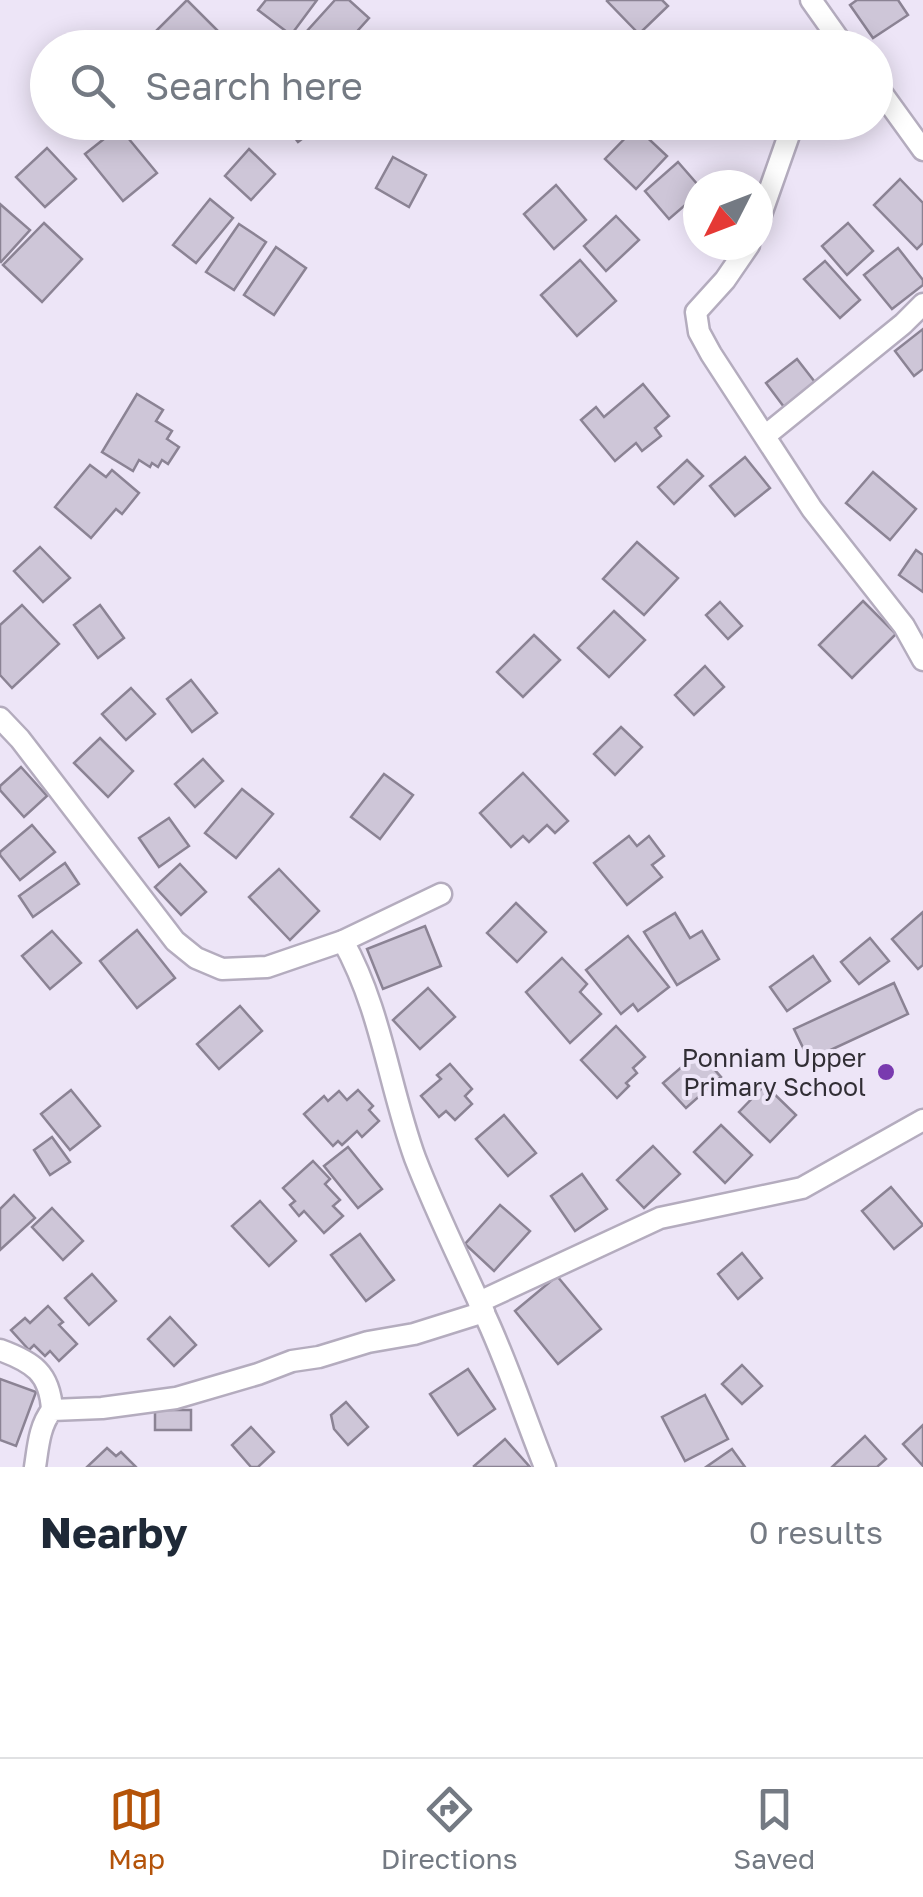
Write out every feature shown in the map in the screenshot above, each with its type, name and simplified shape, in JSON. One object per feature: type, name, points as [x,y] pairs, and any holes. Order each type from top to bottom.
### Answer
[{"type":"street","points":[[811,0],[833,30]]},
{"type":"street","points":[[893,109],[923,150]]},
{"type":"street","points":[[773,180],[787,140]]},
{"type":"street","points":[[739,260],[696,312],[700,332],[812,510],[904,626],[923,660]]},
{"type":"street","points":[[764,436],[923,304]]},
{"type":"street","points":[[0,718],[174,941],[196,958],[222,969],[267,967],[343,941],[440,894]]},
{"type":"street","points":[[343,941],[355,962],[381,1033],[420,1171],[482,1307],[545,1467]]},
{"type":"street","points":[[35,1467],[39,1439],[46,1416],[52,1410],[176,1398],[292,1361],[414,1334],[482,1307],[660,1218],[802,1188],[921,1124]]},
{"type":"street","points":[[0,1350],[36,1368],[51,1390],[52,1410]]},
{"type":"building","points":[[187,0],[217,30],[157,30]]},
{"type":"building","points":[[266,0],[317,0],[295,30],[284,30],[258,10]]},
{"type":"building","points":[[335,0],[349,0],[369,18],[358,30],[308,30]]},
{"type":"building","points":[[662,0],[668,6],[643,30],[635,30],[607,1]]},
{"type":"building","points":[[857,0],[898,0],[908,15],[885,30],[867,30],[850,5]]},
{"type":"building","points":[[103,140],[130,140],[157,173],[123,201],[85,154]]},
{"type":"building","points":[[623,140],[650,140],[667,156],[636,189],[605,159]]},
{"type":"building","points":[[47,148],[76,179],[45,207],[16,177]]},
{"type":"building","points":[[249,149],[275,174],[251,200],[225,176]]},
{"type":"building","points":[[393,157],[426,175],[409,207],[376,188]]},
{"type":"building","points":[[678,162],[685,170],[683,207],[669,219],[645,191]]},
{"type":"building","points":[[900,179],[923,203],[923,243],[917,249],[874,205]]},
{"type":"building","points":[[556,185],[586,220],[554,249],[524,214]]},
{"type":"building","points":[[210,199],[233,218],[196,263],[173,245]]},
{"type":"building","points":[[0,204],[30,230],[1,262],[0,261]]},
{"type":"building","points":[[616,216],[639,240],[606,271],[584,246]]},
{"type":"building","points":[[44,223],[82,259],[42,302],[3,265]]},
{"type":"building","points":[[848,223],[873,251],[847,275],[822,246]]},
{"type":"building","points":[[239,224],[266,242],[234,290],[206,272]]},
{"type":"building","points":[[276,247],[306,268],[274,315],[244,295]]},
{"type":"building","points":[[898,248],[923,285],[892,309],[864,275]]},
{"type":"building","points":[[580,260],[616,301],[577,336],[541,295]]},
{"type":"building","points":[[825,261],[860,300],[840,318],[804,279]]},
{"type":"building","points":[[923,329],[923,369],[914,376],[895,351]]},
{"type":"building","points":[[797,359],[818,386],[787,411],[766,383]]},
{"type":"building","points":[[643,384],[669,416],[655,428],[661,436],[642,451],[636,443],[615,461],[581,420],[596,407],[604,417]]},
{"type":"building","points":[[137,394],[163,410],[156,421],[172,431],[167,439],[179,447],[168,464],[162,460],[158,467],[152,463],[150,467],[139,460],[133,471],[102,452]]},
{"type":"building","points":[[745,457],[770,488],[735,516],[710,486]]},
{"type":"building","points":[[687,460],[703,476],[674,504],[658,487]]},
{"type":"building","points":[[90,465],[106,477],[112,470],[139,493],[122,514],[116,509],[91,538],[55,507]]},
{"type":"building","points":[[873,472],[916,509],[890,540],[846,503]]},
{"type":"building","points":[[637,542],[678,578],[644,615],[603,579]]},
{"type":"building","points":[[40,547],[70,578],[43,602],[14,571]]},
{"type":"building","points":[[916,550],[923,555],[923,592],[899,575]]},
{"type":"building","points":[[863,601],[896,634],[852,678],[819,645]]},
{"type":"building","points":[[720,602],[742,626],[728,639],[706,615]]},
{"type":"building","points":[[22,605],[59,644],[12,688],[0,675],[0,625]]},
{"type":"building","points":[[100,605],[124,638],[98,658],[74,625]]},
{"type":"building","points":[[614,611],[645,640],[609,677],[578,648]]},
{"type":"building","points":[[534,635],[560,660],[523,697],[497,672]]},
{"type":"building","points":[[705,666],[724,687],[694,715],[675,695]]},
{"type":"building","points":[[191,680],[217,713],[192,732],[167,699]]},
{"type":"building","points":[[131,688],[155,714],[126,740],[102,714]]},
{"type":"building","points":[[621,727],[642,747],[615,775],[594,754]]},
{"type":"building","points":[[100,738],[133,771],[108,797],[74,763]]},
{"type":"building","points":[[203,759],[223,781],[195,807],[175,784]]},
{"type":"building","points":[[21,767],[47,796],[24,817],[0,790]]},
{"type":"building","points":[[523,773],[568,821],[555,833],[547,825],[529,842],[523,836],[511,847],[480,813]]},
{"type":"building","points":[[384,774],[413,795],[380,839],[351,817]]},
{"type":"building","points":[[242,789],[273,814],[236,858],[205,833]]},
{"type":"building","points":[[169,818],[189,846],[159,867],[139,838]]},
{"type":"building","points":[[32,825],[55,852],[20,880],[0,852]]},
{"type":"building","points":[[629,836],[637,846],[649,836],[664,856],[652,865],[662,877],[627,905],[594,863]]},
{"type":"building","points":[[65,863],[79,884],[33,917],[19,896]]},
{"type":"building","points":[[180,864],[206,892],[181,915],[155,887]]},
{"type":"building","points":[[279,869],[319,911],[290,940],[249,897]]},
{"type":"building","points":[[516,903],[546,932],[517,962],[487,933]]},
{"type":"building","points":[[923,912],[923,965],[918,969],[892,939]]},
{"type":"building","points":[[675,913],[690,938],[702,931],[719,959],[677,985],[644,932]]},
{"type":"building","points":[[425,926],[441,966],[383,989],[367,949]]},
{"type":"building","points":[[137,930],[175,978],[137,1008],[100,961]]},
{"type":"building","points":[[52,931],[81,963],[50,989],[22,956]]},
{"type":"building","points":[[628,936],[669,987],[638,1011],[633,1004],[621,1014],[586,970]]},
{"type":"building","points":[[870,938],[889,961],[859,984],[841,962]]},
{"type":"building","points":[[813,956],[830,981],[787,1011],[770,987]]},
{"type":"building","points":[[562,958],[587,984],[580,992],[601,1014],[570,1043],[526,992]]},
{"type":"building","name":"Ponniam Upper Primary School","points":[[894,983],[908,1014],[809,1060],[794,1029]]},
{"type":"building","points":[[428,988],[455,1017],[420,1049],[393,1020]]},
{"type":"building","points":[[240,1006],[262,1031],[219,1069],[197,1044]]},
{"type":"building","points":[[616,1026],[645,1057],[633,1068],[637,1073],[617,1098],[581,1060]]},
{"type":"building","points":[[699,1052],[721,1077],[686,1108],[663,1083]]},
{"type":"building","points":[[450,1064],[472,1089],[465,1096],[472,1104],[455,1120],[446,1111],[439,1117],[421,1096],[441,1079],[437,1075]]},
{"type":"building","points":[[765,1085],[796,1115],[770,1142],[739,1112]]},
{"type":"building","points":[[71,1090],[100,1126],[70,1150],[41,1114]]},
{"type":"building","points":[[358,1090],[373,1106],[369,1110],[379,1121],[362,1137],[357,1131],[342,1145],[338,1141],[333,1146],[304,1114],[324,1096],[328,1101],[339,1091],[347,1100]]},
{"type":"building","points":[[504,1115],[536,1153],[508,1176],[476,1139]]},
{"type":"building","points":[[721,1125],[752,1155],[725,1183],[694,1152]]},
{"type":"building","points":[[52,1137],[70,1162],[50,1175],[34,1150]]},
{"type":"building","points":[[653,1146],[680,1174],[644,1208],[617,1180]]},
{"type":"building","points":[[348,1147],[382,1189],[358,1208],[324,1166]]},
{"type":"building","points":[[313,1161],[330,1179],[325,1184],[340,1200],[333,1206],[343,1216],[324,1233],[304,1211],[299,1216],[290,1205],[295,1201],[283,1188]]},
{"type":"building","points":[[582,1174],[607,1209],[575,1231],[551,1196]]},
{"type":"building","points":[[891,1187],[923,1225],[894,1249],[862,1211]]},
{"type":"building","points":[[14,1195],[35,1218],[0,1250],[0,1209]]},
{"type":"building","points":[[260,1201],[296,1241],[269,1266],[232,1226]]},
{"type":"building","points":[[500,1205],[530,1231],[494,1271],[465,1244]]},
{"type":"building","points":[[52,1208],[83,1241],[63,1260],[32,1227]]},
{"type":"building","points":[[360,1234],[394,1280],[366,1301],[331,1255]]},
{"type":"building","points":[[742,1253],[762,1278],[738,1299],[718,1274]]},
{"type":"building","points":[[92,1274],[116,1301],[89,1325],[65,1298]]},
{"type":"building","points":[[557,1276],[601,1329],[558,1364],[515,1311]]},
{"type":"building","points":[[48,1306],[77,1344],[59,1361],[50,1351],[45,1356],[34,1345],[29,1350],[11,1330],[25,1318],[30,1323]]},
{"type":"building","points":[[170,1317],[196,1345],[174,1366],[148,1339]]},
{"type":"building","points":[[742,1365],[762,1386],[742,1404],[722,1384]]},
{"type":"building","points":[[468,1369],[495,1409],[458,1435],[430,1394]]},
{"type":"building","points":[[0,1379],[36,1392],[16,1446],[0,1440]]},
{"type":"building","points":[[705,1395],[728,1439],[685,1461],[662,1417]]},
{"type":"building","points":[[346,1402],[368,1427],[348,1445],[334,1429],[331,1415]]},
{"type":"building","points":[[155,1410],[191,1410],[191,1430],[155,1430]]},
{"type":"building","points":[[923,1425],[923,1466],[903,1444]]},
{"type":"building","points":[[251,1427],[274,1452],[258,1467],[251,1467],[232,1445]]},
{"type":"building","points":[[865,1436],[886,1459],[877,1467],[832,1467]]},
{"type":"building","points":[[505,1439],[530,1467],[474,1466]]},
{"type":"building","points":[[107,1448],[116,1456],[121,1452],[136,1467],[87,1467]]},
{"type":"building","points":[[732,1449],[745,1467],[706,1467]]},
{"type":"place","name":"Ponniam Upper Primary School","points":[[886,1072]]}]
